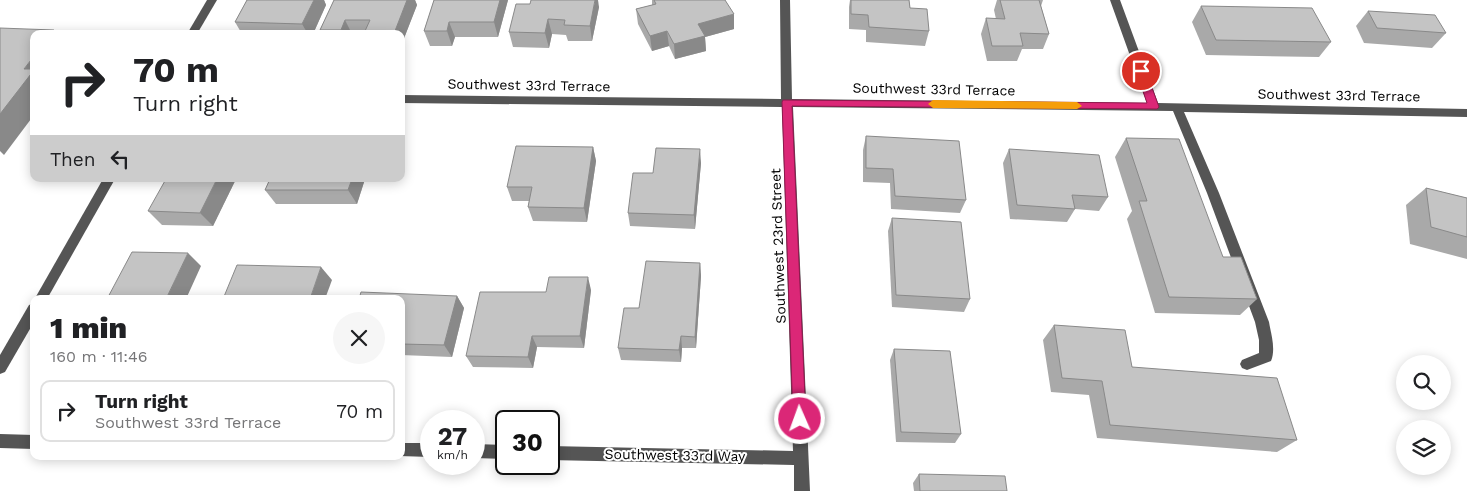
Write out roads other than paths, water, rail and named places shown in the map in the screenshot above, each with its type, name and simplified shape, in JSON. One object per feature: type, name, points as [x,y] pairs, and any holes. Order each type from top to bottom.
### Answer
[{"type":"street","points":[[194,30],[212,0]]},
{"type":"street","name":"Southwest 23rd Street","points":[[785,0],[787,102],[802,491]]},
{"type":"street","points":[[1115,0],[1154,107]]},
{"type":"street","name":"Southwest 33rd Terrace","points":[[405,99],[1177,107],[1467,113]]},
{"type":"street","points":[[1177,107],[1213,192],[1262,322],[1266,340],[1266,357],[1247,364]]},
{"type":"street","points":[[42,295],[107,182]]},
{"type":"street","points":[[0,368],[30,316]]},
{"type":"street","points":[[0,441],[30,442]]},
{"type":"street","points":[[405,450],[420,450]]},
{"type":"street","name":"Southwest 33rd Way","points":[[560,453],[801,458]]}]
